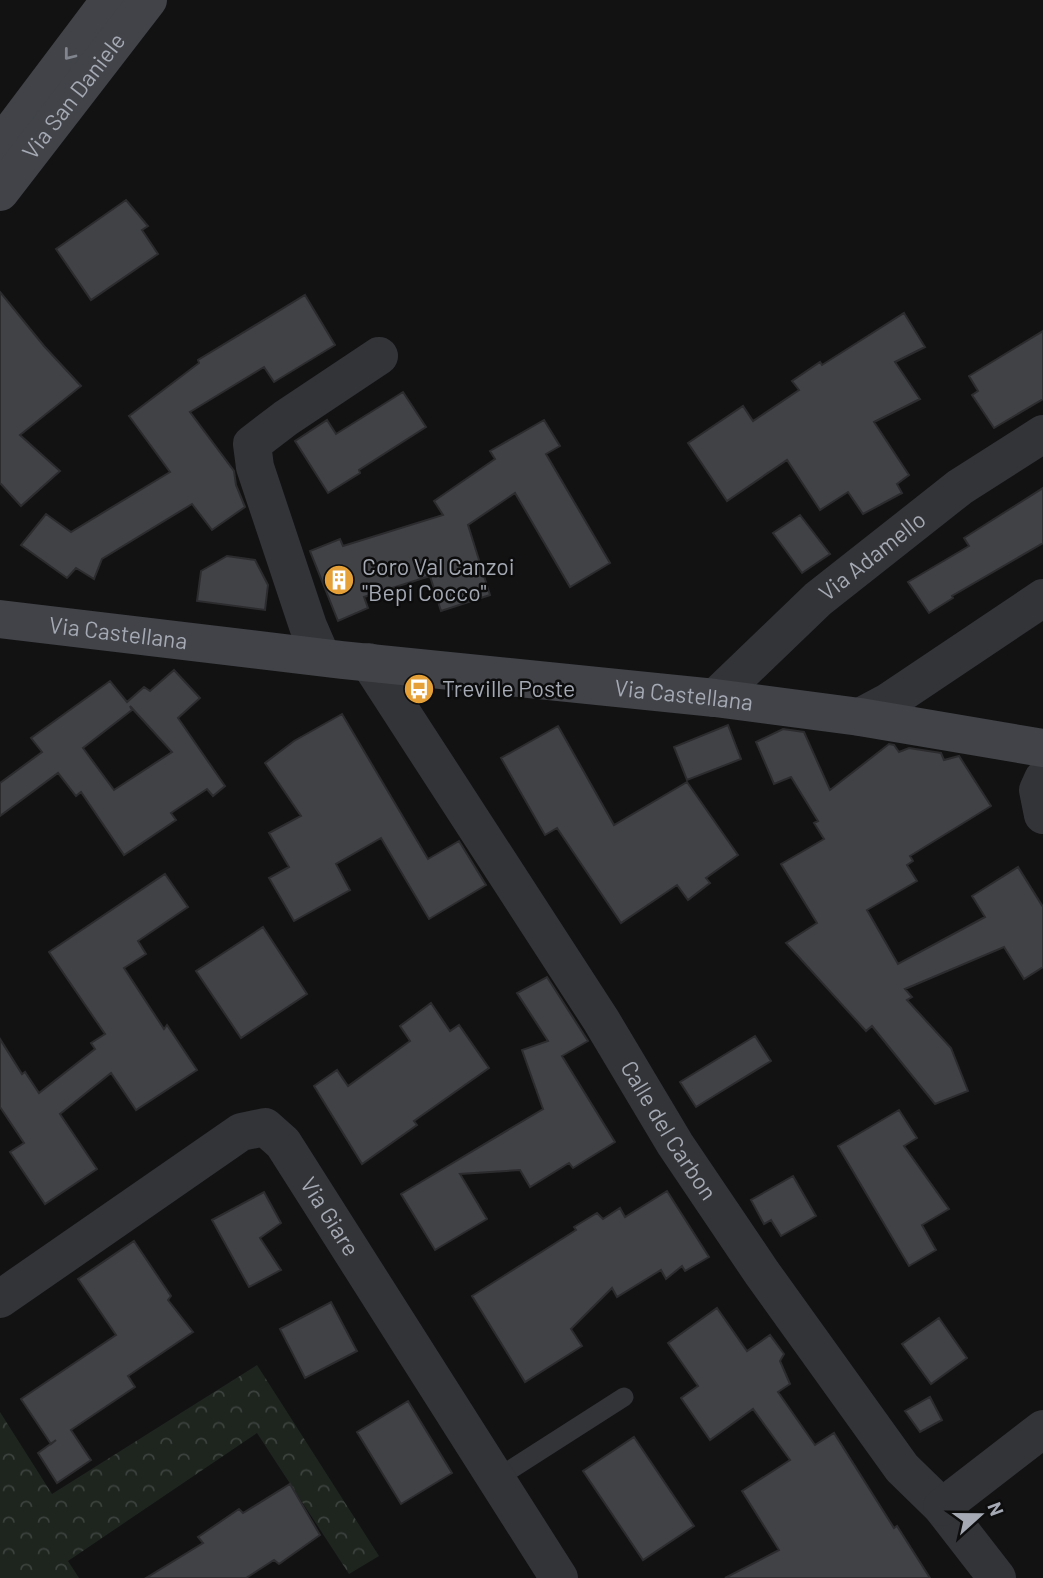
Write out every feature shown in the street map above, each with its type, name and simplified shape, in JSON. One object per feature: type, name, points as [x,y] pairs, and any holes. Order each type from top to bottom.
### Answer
[{"type":"street","name":"Via San Daniele","points":[[0,146],[110,0]]},
{"type":"street","name":"Via San Daniele","points":[[0,192],[148,0]]},
{"type":"street","points":[[321,656],[308,626],[255,467],[252,444],[379,356]]},
{"type":"street","name":"Via Adamello","points":[[715,698],[818,599],[960,488],[1043,434]]},
{"type":"street","points":[[860,716],[888,702],[1043,598]]},
{"type":"street","name":"Via Castellana","points":[[0,619],[369,662],[715,698],[860,716],[1043,748]]},
{"type":"street","name":"Calle del Carbon","points":[[369,662],[601,1020],[675,1144],[762,1273],[902,1468],[942,1507],[997,1578]]},
{"type":"street","points":[[1043,779],[1038,790],[1043,814]]},
{"type":"street","name":"Via Giare","points":[[0,1299],[241,1132],[265,1128],[283,1143],[559,1578]]},
{"type":"street","points":[[942,1507],[1043,1429]]},
{"type":"lane","points":[[496,1479],[624,1397]]},
{"type":"green space","points":[[257,1365],[379,1556],[349,1574],[257,1433],[68,1561],[79,1578],[0,1578],[0,1412],[52,1494]]},
{"type":"building","points":[[126,200],[148,226],[142,230],[158,254],[91,300],[56,249]]},
{"type":"building","points":[[0,292],[81,386],[20,435],[60,471],[21,506],[0,483]]},
{"type":"building","points":[[305,295],[335,345],[274,382],[264,367],[190,412],[234,471],[236,485],[245,507],[212,530],[192,504],[102,559],[94,579],[76,568],[67,578],[21,545],[46,514],[71,532],[170,472],[129,416],[199,363],[198,360]]},
{"type":"building","points":[[904,313],[925,347],[895,362],[920,399],[874,422],[909,475],[897,484],[902,493],[863,514],[848,492],[820,510],[787,460],[727,501],[688,443],[743,406],[753,421],[799,390],[792,381]]},
{"type":"building","points":[[1043,331],[1043,399],[994,428],[972,395],[978,391],[969,376]]},
{"type":"building","points":[[403,392],[426,427],[328,493],[295,441],[327,420],[336,434]]},
{"type":"building","points":[[544,420],[560,446],[546,454],[610,563],[570,587],[515,493],[468,525],[490,595],[441,611],[430,576],[364,597],[368,608],[338,621],[310,551],[340,539],[343,546],[443,515],[434,501],[495,459],[490,451]]},
{"type":"building","points":[[1043,488],[1043,543],[952,596],[953,598],[929,613],[908,582],[969,546],[964,538]]},
{"type":"building","points":[[800,515],[830,554],[802,573],[773,533]]},
{"type":"building","points":[[227,556],[255,560],[268,585],[265,610],[197,601],[201,571]]},
{"type":"building","points":[[174,670],[200,698],[178,718],[225,786],[213,796],[207,789],[171,813],[176,820],[124,855],[81,792],[76,796],[58,773],[0,816],[0,783],[42,752],[31,738],[110,681],[127,702],[144,687],[150,691]],"holes":[[[130,706],[172,752],[114,790],[83,748],[132,710]]]},
{"type":"building","points":[[342,714],[428,859],[459,841],[486,885],[429,919],[381,838],[336,864],[350,890],[294,921],[269,878],[289,867],[269,833],[301,816],[265,763],[294,741]]},
{"type":"building","points":[[728,725],[741,759],[687,780],[674,747]]},
{"type":"building","points":[[558,726],[614,825],[687,782],[738,855],[706,878],[710,883],[688,900],[677,885],[621,923],[557,828],[545,835],[501,758]]},
{"type":"building","points":[[783,729],[804,732],[830,790],[889,744],[894,745],[899,752],[909,748],[941,753],[944,760],[959,756],[991,806],[910,856],[913,861],[907,865],[917,881],[867,910],[898,964],[985,917],[972,896],[1018,867],[1043,907],[1043,967],[1024,979],[1004,947],[905,989],[912,997],[907,1000],[951,1048],[968,1091],[935,1104],[872,1026],[866,1031],[786,943],[817,923],[781,864],[824,839],[814,823],[818,821],[791,777],[774,784],[756,742]]},
{"type":"building","points":[[165,874],[188,907],[138,941],[146,954],[124,968],[164,1029],[167,1025],[197,1070],[136,1110],[111,1073],[60,1114],[97,1169],[45,1204],[10,1152],[24,1143],[0,1107],[0,1039],[22,1074],[25,1072],[39,1093],[95,1049],[91,1043],[105,1034],[49,952]]},
{"type":"building","points":[[263,927],[307,994],[241,1038],[196,971]]},
{"type":"building","points":[[547,977],[588,1041],[562,1056],[615,1142],[573,1168],[569,1163],[530,1187],[520,1170],[460,1174],[487,1219],[435,1250],[401,1194],[543,1109],[522,1050],[548,1041],[517,993]]},
{"type":"building","points":[[431,1003],[450,1031],[459,1025],[489,1068],[414,1121],[417,1125],[362,1164],[314,1086],[337,1070],[348,1086],[410,1041],[400,1026]]},
{"type":"building","points":[[755,1036],[771,1061],[696,1107],[680,1082]]},
{"type":"building","points":[[899,1110],[917,1138],[904,1146],[949,1209],[922,1225],[936,1250],[909,1266],[838,1146]]},
{"type":"building","points":[[793,1176],[816,1216],[781,1236],[771,1220],[764,1224],[751,1200]]},
{"type":"building","points":[[667,1191],[709,1257],[685,1271],[682,1266],[666,1279],[661,1270],[617,1297],[612,1288],[571,1329],[582,1346],[525,1382],[472,1296],[576,1230],[574,1227],[597,1213],[603,1219],[620,1208],[625,1217]]},
{"type":"building","points":[[264,1192],[281,1223],[260,1238],[281,1270],[249,1287],[212,1220]]},
{"type":"building","points":[[134,1241],[171,1296],[168,1300],[193,1332],[128,1376],[135,1387],[71,1430],[91,1460],[57,1483],[38,1453],[51,1444],[21,1399],[116,1335],[78,1279]]},
{"type":"building","points":[[331,1302],[357,1351],[305,1378],[280,1329]]},
{"type":"building","points":[[717,1308],[747,1351],[770,1335],[784,1354],[780,1361],[790,1384],[778,1392],[815,1445],[834,1433],[894,1528],[897,1526],[930,1578],[725,1578],[779,1550],[742,1491],[790,1460],[753,1409],[710,1440],[681,1398],[698,1386],[668,1343]]},
{"type":"building","points":[[939,1318],[967,1358],[931,1384],[902,1344]]},
{"type":"building","points":[[930,1397],[942,1420],[920,1432],[905,1411]]},
{"type":"building","points":[[408,1401],[452,1473],[401,1504],[357,1432]]},
{"type":"building","points":[[634,1437],[694,1526],[643,1560],[583,1471]]},
{"type":"building","points":[[290,1484],[320,1535],[279,1564],[274,1560],[246,1578],[146,1578],[203,1543],[198,1537],[239,1509],[243,1513]]},
{"type":"place","name":"Coro Val Canzoi \"Bepi Cocco\"","points":[[339,580]]},
{"type":"place","name":"Treville Poste","points":[[419,689]]}]
